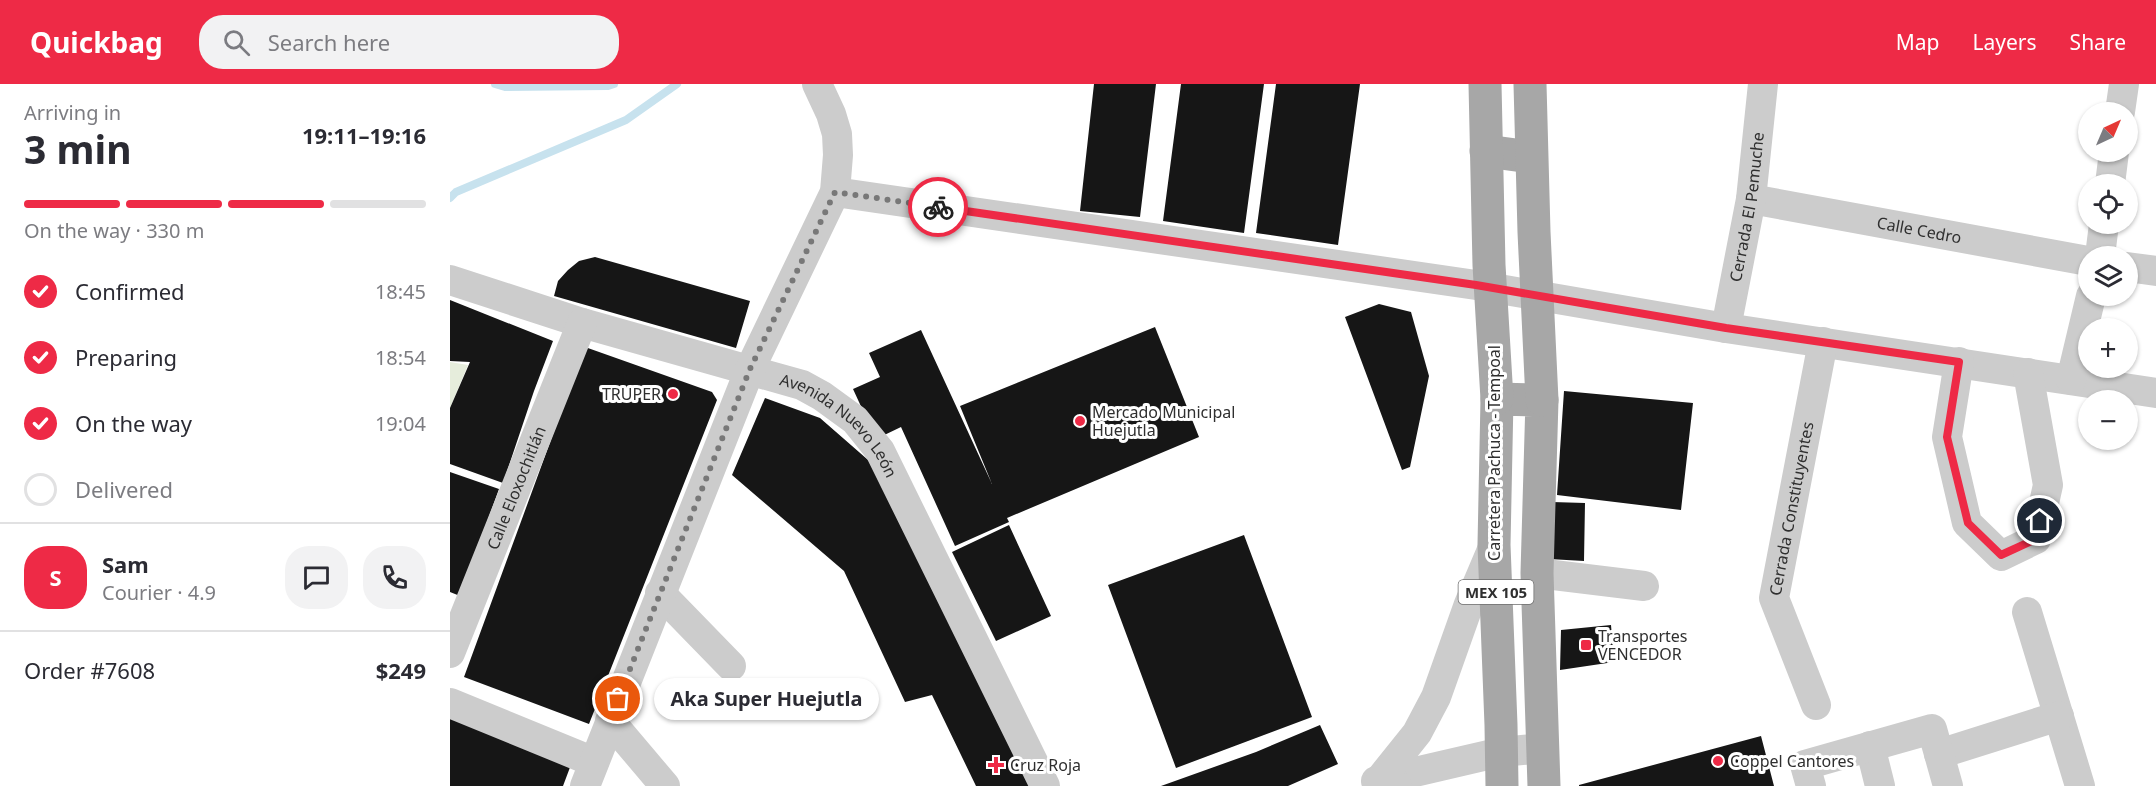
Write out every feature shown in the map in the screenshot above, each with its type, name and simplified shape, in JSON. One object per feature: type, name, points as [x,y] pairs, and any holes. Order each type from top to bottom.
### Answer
[{"type":"main road","name":"Carretera Pachuca - Tempoal","points":[[1485,84],[1490,264],[1497,399],[1494,545],[1502,786]]},
{"type":"main road","name":"MEX 105","points":[[1530,84],[1542,400],[1537,573],[1544,786]]},
{"type":"main road","points":[[1486,151],[1531,157]]},
{"type":"main road","points":[[1497,399],[1542,400]]},
{"type":"street","points":[[450,703],[590,774],[750,369],[835,192],[837,134],[831,114],[817,84]]},
{"type":"street","name":"Cerrada El Pemuche","points":[[1726,328],[1751,199],[1763,84]]},
{"type":"street","points":[[2121,102],[2124,84]]},
{"type":"street","points":[[835,192],[1476,285],[1726,328],[2156,393]]},
{"type":"street","name":"Calle Cedro","points":[[1751,199],[2078,259]]},
{"type":"street","points":[[2138,269],[2156,271]]},
{"type":"street","name":"Avenida Nuevo León","points":[[450,280],[582,323],[788,380],[822,396],[855,420],[880,451],[1044,786]]},
{"type":"street","points":[[2072,380],[2089,306]]},
{"type":"street","name":"Calle Eloxochitlán","points":[[450,653],[582,323]]},
{"type":"street","name":"Cerrada Constituyentes","points":[[1816,705],[1773,598],[1823,342]]},
{"type":"street","points":[[1959,362],[1947,437],[1968,523],[2001,555],[2036,539],[2048,485],[2028,373]]},
{"type":"street","points":[[1381,783],[1417,733],[1436,697],[1462,623],[1494,545]]},
{"type":"street","points":[[1537,573],[1644,586]]},
{"type":"street","points":[[660,593],[731,666]]},
{"type":"street","points":[[2027,612],[2080,786]]},
{"type":"street","points":[[1939,754],[2059,716]]},
{"type":"street","points":[[610,721],[665,786]]},
{"type":"street","points":[[1811,786],[1805,765],[1932,729],[1948,786]]},
{"type":"street","points":[[1870,747],[1880,786]]},
{"type":"street","points":[[1381,783],[1501,752],[1543,748]]},
{"type":"green space","points":[[450,362],[468,365],[450,408]]},
{"type":"building","points":[[1094,84],[1156,84],[1140,217],[1080,211]]},
{"type":"building","points":[[1181,84],[1264,84],[1244,233],[1163,221]]},
{"type":"building","points":[[1276,84],[1360,84],[1338,245],[1256,233]]},
{"type":"building","points":[[595,257],[750,301],[736,348],[554,296],[558,281],[568,270],[579,261]]},
{"type":"building","points":[[450,300],[553,341],[503,483],[450,464],[450,408],[470,362],[450,361]]},
{"type":"building","points":[[1379,304],[1411,312],[1429,376],[1410,467],[1402,470],[1345,317]]},
{"type":"building","name":"Mercado Municipal Huejutla","points":[[1155,327],[1199,437],[1007,518],[1009,522],[955,546],[901,427],[876,439],[853,389],[880,377],[869,353],[921,330],[992,484],[960,406]]},
{"type":"building","points":[[585,347],[712,392],[717,400],[589,724],[464,677]]},
{"type":"building","points":[[1564,391],[1693,403],[1681,510],[1557,495]]},
{"type":"building","points":[[765,398],[820,418],[883,473],[1037,786],[976,786],[932,695],[905,702],[844,571],[732,475]]},
{"type":"building","points":[[450,472],[499,489],[460,596],[450,592]]},
{"type":"building","points":[[1552,502],[1585,503],[1584,561],[1549,559]]},
{"type":"building","points":[[1009,525],[1051,616],[996,641],[952,552]]},
{"type":"building","points":[[1244,535],[1312,717],[1176,768],[1108,585]]},
{"type":"building","points":[[1611,625],[1614,662],[1560,670],[1561,630]]},
{"type":"building","points":[[450,715],[572,762],[563,786],[450,786]]},
{"type":"building","points":[[1320,725],[1338,764],[1288,786],[1161,786],[1256,752]]},
{"type":"building","name":"Coppel Cantores","points":[[1761,736],[1774,786],[1579,786],[1579,785]]},
{"type":"waterway","points":[[495,84],[505,87],[608,86],[614,84]]},
{"type":"waterway","points":[[450,198],[456,192],[626,120],[677,84]]},
{"type":"way so far","points":[[618,699],[750,369],[835,192],[938,207]]},
{"type":"place","name":"TRUPER","points":[[673,394]]},
{"type":"place","name":"Mercado Municipal Huejutla","points":[[1080,421]]},
{"type":"place","name":"Transportes VENCEDOR","points":[[1586,645]]},
{"type":"place","name":"Aka Super Huejutla","points":[[618,699]]},
{"type":"place","name":"Coppel Cantores","points":[[1718,761]]},
{"type":"place","name":"Cruz Roja","points":[[996,765]]},
{"type":"route","points":[[938,207],[1476,285],[1726,328],[1959,362],[1947,437],[1968,523],[2001,555],[2036,539],[2040,521]]}]
